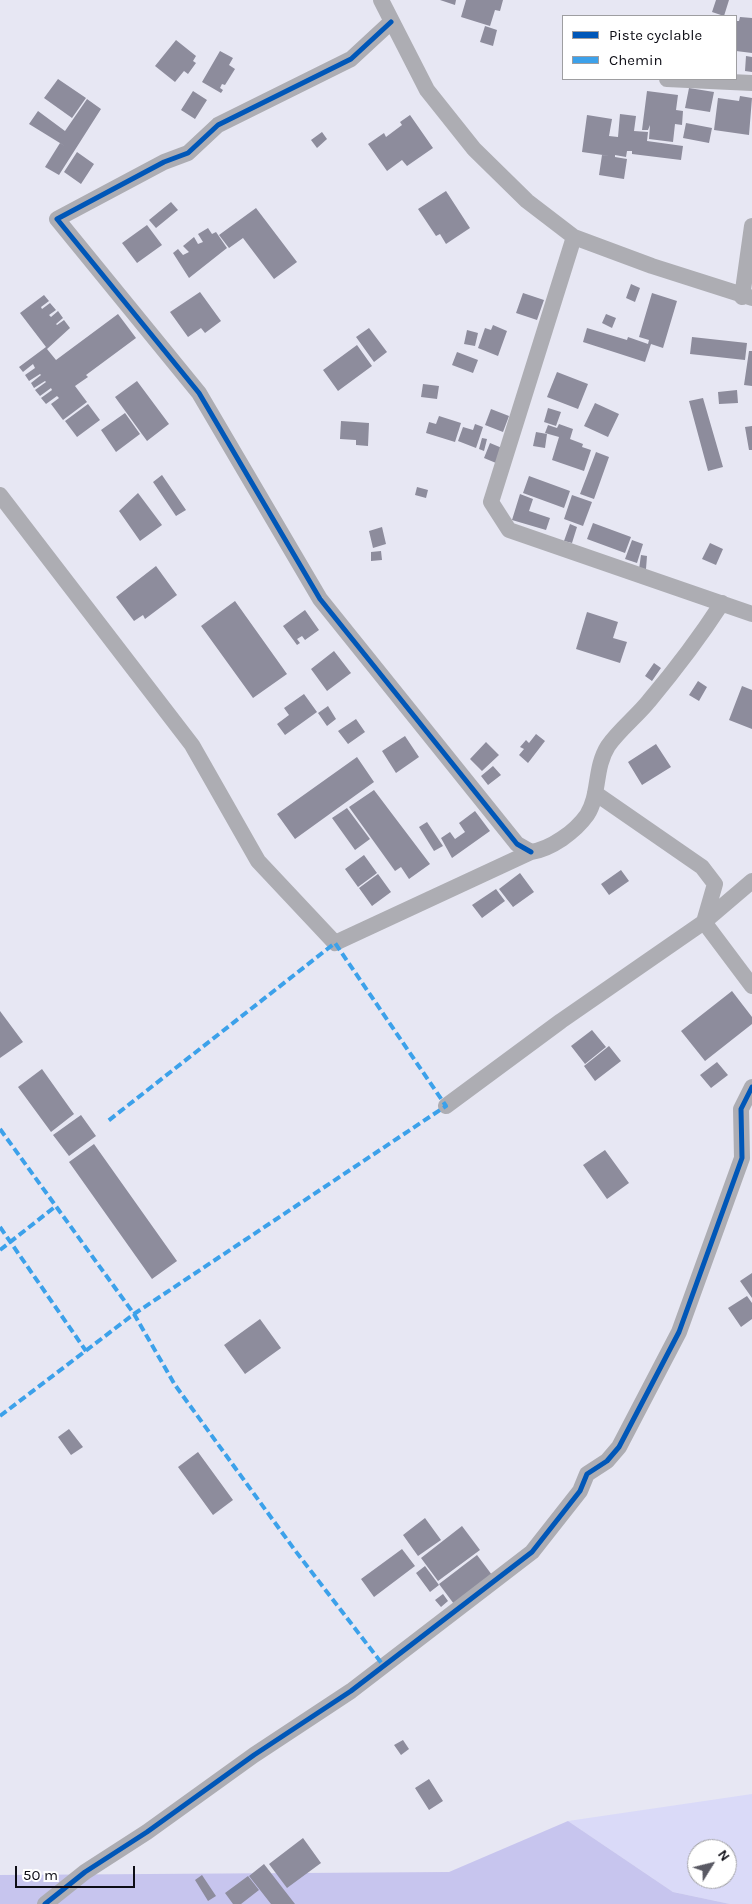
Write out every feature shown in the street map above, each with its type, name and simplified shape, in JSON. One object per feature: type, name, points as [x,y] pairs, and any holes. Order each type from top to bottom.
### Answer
[{"type":"street","points":[[381,0],[427,90],[474,149],[527,201],[574,237],[747,298],[752,226]]},
{"type":"street","points":[[391,22],[351,58],[218,125],[188,153],[164,162],[57,219],[199,393],[320,599],[517,844],[530,852]]},
{"type":"street","points":[[688,80],[752,83]]},
{"type":"street","points":[[574,237],[491,502],[509,530],[752,614]]},
{"type":"street","points":[[0,495],[192,745],[258,861],[335,943],[530,852],[542,850],[573,830],[588,814],[595,793],[598,768],[608,746],[649,702],[703,632],[722,603]]},
{"type":"street","points":[[595,793],[702,867],[715,884],[704,922]]},
{"type":"street","points":[[446,1106],[561,1021],[704,922],[752,881]]},
{"type":"street","points":[[704,922],[752,986]]},
{"type":"street","points":[[45,1904],[85,1872],[147,1832],[254,1755],[351,1691],[532,1552],[580,1491],[587,1474],[607,1461],[619,1447],[679,1332],[742,1158],[741,1108],[752,1088]]},
{"type":"shaded area","points":[[752,1794],[752,1904],[730,1904],[673,1892],[568,1821]]},
{"type":"shaded area","points":[[568,1821],[673,1892],[730,1904],[0,1904],[0,1875],[449,1872]]},
{"type":"building","points":[[440,0],[456,0],[455,5]]},
{"type":"building","points":[[466,0],[503,0],[500,11],[495,10],[490,26],[461,17]]},
{"type":"building","points":[[716,0],[729,0],[724,15],[712,12]]},
{"type":"building","points":[[740,17],[752,18],[752,53],[737,51],[737,21],[739,21]]},
{"type":"building","points":[[485,26],[497,30],[493,46],[480,42]]},
{"type":"building","points":[[176,40],[196,56],[193,61],[196,63],[188,74],[184,71],[175,82],[155,66]]},
{"type":"building","points":[[220,51],[233,58],[229,65],[235,69],[225,85],[222,84],[220,88],[223,90],[221,93],[202,82]]},
{"type":"building","points":[[746,56],[752,57],[752,72],[745,71]]},
{"type":"building","points":[[58,79],[86,98],[72,118],[44,98]]},
{"type":"building","points":[[689,88],[714,92],[710,112],[685,108]]},
{"type":"building","points":[[193,91],[207,100],[195,119],[181,110]]},
{"type":"building","points":[[647,91],[678,95],[676,110],[683,111],[682,125],[675,124],[673,142],[649,139],[650,125],[648,130],[642,130]]},
{"type":"building","points":[[740,96],[752,98],[749,135],[714,130],[718,98],[739,101]]},
{"type":"building","points":[[87,99],[101,109],[59,175],[45,167],[60,143],[29,124],[38,111],[65,131]]},
{"type":"building","points":[[620,114],[636,116],[634,131],[648,132],[647,141],[683,146],[681,160],[632,154],[632,151],[627,151],[626,157],[615,155],[615,157],[627,159],[624,179],[599,175],[602,155],[610,156],[582,152],[587,115],[612,119],[609,136],[618,137]]},
{"type":"building","points":[[410,115],[433,148],[407,166],[402,160],[387,171],[368,144],[384,133],[386,137],[402,125],[400,122]]},
{"type":"building","points":[[686,123],[712,128],[709,143],[683,138]]},
{"type":"building","points":[[322,132],[327,139],[317,148],[311,140]]},
{"type":"building","points":[[77,152],[94,164],[81,184],[64,172]]},
{"type":"building","points":[[446,191],[470,228],[446,244],[440,234],[436,236],[418,209]]},
{"type":"building","points":[[171,202],[178,210],[156,228],[149,220]]},
{"type":"building","points":[[256,208],[297,262],[274,279],[243,238],[229,248],[219,235]]},
{"type":"building","points":[[147,225],[162,245],[137,263],[122,243]]},
{"type":"building","points":[[208,228],[212,234],[216,232],[227,248],[189,278],[173,253],[178,249],[183,255],[189,252],[183,246],[194,237],[198,244],[203,242],[198,234]]},
{"type":"building","points":[[631,284],[640,288],[635,302],[626,298]]},
{"type":"building","points":[[200,292],[221,321],[205,333],[201,328],[188,337],[170,312]]},
{"type":"building","points":[[523,293],[544,300],[537,320],[516,313]]},
{"type":"building","points":[[652,293],[677,301],[663,348],[651,344],[645,362],[583,342],[587,328],[627,340],[628,337],[648,344],[649,340],[639,337]]},
{"type":"building","points":[[44,295],[49,301],[41,307],[42,309],[50,303],[56,310],[49,315],[51,317],[58,311],[63,318],[56,324],[64,320],[70,328],[47,349],[56,360],[118,314],[136,338],[86,375],[88,377],[75,386],[87,402],[63,420],[51,404],[59,398],[57,396],[46,404],[41,398],[52,390],[51,388],[40,396],[35,390],[46,382],[34,388],[31,383],[41,375],[29,381],[25,375],[35,368],[33,364],[23,372],[19,367],[46,347],[20,313]]},
{"type":"building","points":[[606,314],[616,318],[612,328],[602,323]]},
{"type":"building","points":[[493,325],[507,331],[498,356],[478,348],[485,328],[491,330]]},
{"type":"building","points":[[369,328],[387,352],[374,362],[356,337]]},
{"type":"building","points":[[467,330],[478,333],[475,346],[464,344]]},
{"type":"building","points":[[692,337],[747,343],[745,360],[690,354]]},
{"type":"building","points":[[357,345],[372,366],[338,391],[323,370]]},
{"type":"building","points":[[749,351],[752,351],[752,386],[744,385]]},
{"type":"building","points":[[457,352],[478,360],[473,373],[452,365]]},
{"type":"building","points":[[557,372],[588,384],[578,409],[547,397]]},
{"type":"building","points":[[137,381],[169,424],[147,441],[115,397]]},
{"type":"building","points":[[423,384],[439,386],[437,399],[421,397]]},
{"type":"building","points":[[737,390],[738,403],[719,404],[718,392]]},
{"type":"building","points":[[703,398],[723,467],[708,471],[689,401]]},
{"type":"building","points":[[595,403],[619,414],[608,437],[584,426]]},
{"type":"building","points":[[88,404],[100,420],[77,437],[65,421]]},
{"type":"building","points":[[548,408],[561,412],[556,426],[544,422]]},
{"type":"building","points":[[491,409],[509,416],[503,432],[485,425]]},
{"type":"building","points":[[125,413],[140,434],[116,452],[101,430]]},
{"type":"building","points":[[439,416],[461,423],[455,442],[426,433],[429,422],[436,424]]},
{"type":"building","points":[[341,421],[369,423],[368,446],[356,445],[356,440],[340,439]]},
{"type":"building","points":[[475,424],[483,427],[476,448],[458,441],[463,427],[473,430]]},
{"type":"building","points":[[559,424],[573,429],[570,439],[583,444],[582,447],[591,450],[584,471],[552,460],[559,437],[545,433],[548,425],[557,428]]},
{"type":"building","points":[[752,426],[752,450],[749,450],[745,427]]},
{"type":"building","points":[[536,432],[547,434],[545,448],[533,446]]},
{"type":"building","points":[[482,438],[487,439],[484,451],[479,449]]},
{"type":"building","points":[[490,443],[502,448],[496,463],[484,458]]},
{"type":"building","points":[[596,452],[609,457],[594,499],[580,494]]},
{"type":"building","points":[[162,475],[186,510],[176,516],[153,482]]},
{"type":"building","points":[[529,476],[570,491],[564,508],[523,493]]},
{"type":"building","points":[[417,487],[428,490],[426,498],[415,495]]},
{"type":"building","points":[[138,493],[162,525],[140,541],[119,511]]},
{"type":"building","points":[[520,494],[533,499],[529,511],[550,518],[546,530],[512,520]]},
{"type":"building","points":[[572,495],[592,502],[583,526],[564,519]]},
{"type":"building","points":[[593,523],[631,537],[625,553],[587,539]]},
{"type":"building","points":[[570,524],[577,527],[572,543],[564,541]]},
{"type":"building","points":[[382,527],[386,544],[373,548],[369,531]]},
{"type":"building","points":[[632,540],[643,544],[637,563],[625,559]]},
{"type":"building","points":[[710,543],[723,549],[716,565],[702,559]]},
{"type":"building","points":[[381,551],[382,560],[371,561],[371,552]]},
{"type":"building","points":[[641,555],[647,556],[646,569],[639,569]]},
{"type":"building","points":[[156,566],[177,595],[145,619],[143,615],[134,621],[116,597]]},
{"type":"building","points":[[235,601],[287,674],[253,698],[201,626]]},
{"type":"building","points":[[305,610],[319,630],[305,640],[302,636],[297,639],[300,643],[297,645],[283,626]]},
{"type":"building","points":[[587,612],[618,622],[613,638],[627,642],[620,663],[576,649]]},
{"type":"building","points":[[334,651],[351,673],[327,691],[311,669]]},
{"type":"building","points":[[654,663],[661,668],[652,681],[645,676]]},
{"type":"building","points":[[698,681],[707,687],[699,701],[689,695]]},
{"type":"building","points":[[742,686],[752,690],[752,729],[729,720]]},
{"type":"building","points":[[304,694],[317,712],[285,735],[277,724],[289,715],[284,708]]},
{"type":"building","points":[[328,706],[336,719],[327,726],[318,713]]},
{"type":"building","points":[[356,719],[365,732],[348,744],[338,731]]},
{"type":"building","points":[[536,734],[545,741],[528,763],[519,755],[524,749],[520,747],[526,740],[529,743]]},
{"type":"building","points":[[405,736],[419,757],[396,773],[382,751]]},
{"type":"building","points":[[486,742],[499,755],[482,771],[470,759]]},
{"type":"building","points":[[656,744],[671,767],[642,785],[628,762]]},
{"type":"building","points":[[357,757],[374,782],[295,839],[277,814]]},
{"type":"building","points":[[493,766],[501,775],[488,785],[481,776]]},
{"type":"building","points":[[374,790],[430,864],[409,879],[401,867],[395,871],[349,807]]},
{"type":"building","points":[[347,808],[370,839],[355,850],[332,818]]},
{"type":"building","points":[[475,811],[490,831],[452,858],[441,838],[450,832],[455,839],[465,832],[459,823]]},
{"type":"building","points":[[427,822],[443,846],[434,851],[419,827]]},
{"type":"building","points":[[364,855],[377,873],[358,887],[345,869]]},
{"type":"building","points":[[621,870],[629,881],[609,895],[601,884]]},
{"type":"building","points":[[520,873],[534,892],[513,907],[499,889]]},
{"type":"building","points":[[378,874],[391,892],[372,906],[359,888]]},
{"type":"building","points":[[496,889],[505,901],[482,918],[472,905]]},
{"type":"building","points":[[732,991],[752,1017],[752,1024],[705,1061],[681,1031]]},
{"type":"building","points":[[0,1011],[23,1042],[0,1058]]},
{"type":"building","points":[[592,1030],[606,1047],[585,1064],[571,1046]]},
{"type":"building","points":[[609,1046],[621,1061],[595,1081],[584,1066]]},
{"type":"building","points":[[717,1062],[728,1075],[711,1088],[700,1075]]},
{"type":"building","points":[[42,1069],[74,1114],[51,1132],[18,1087]]},
{"type":"building","points":[[81,1115],[96,1136],[69,1156],[53,1135]]},
{"type":"building","points":[[94,1144],[177,1261],[152,1279],[69,1162]]},
{"type":"building","points":[[605,1150],[629,1183],[607,1199],[583,1165]]},
{"type":"building","points":[[752,1273],[752,1298],[740,1281]]},
{"type":"building","points":[[747,1296],[752,1303],[752,1319],[741,1327],[728,1308]]},
{"type":"building","points":[[260,1319],[281,1348],[245,1374],[224,1345]]},
{"type":"building","points":[[69,1429],[83,1447],[71,1455],[58,1437]]},
{"type":"building","points":[[198,1452],[233,1500],[213,1515],[178,1467]]},
{"type":"building","points":[[425,1518],[441,1540],[418,1556],[403,1535]]},
{"type":"building","points":[[462,1526],[480,1550],[438,1581],[421,1558]]},
{"type":"building","points":[[402,1549],[415,1566],[374,1597],[361,1579]]},
{"type":"building","points":[[477,1555],[495,1579],[457,1608],[439,1584]]},
{"type":"building","points":[[425,1566],[439,1585],[430,1592],[416,1573]]},
{"type":"building","points":[[443,1594],[448,1601],[441,1607],[435,1600]]},
{"type":"building","points":[[403,1740],[409,1749],[401,1755],[394,1745]]},
{"type":"building","points":[[429,1779],[443,1801],[429,1810],[415,1788]]},
{"type":"building","points":[[303,1838],[321,1863],[287,1888],[269,1864]]},
{"type":"building","points":[[264,1864],[295,1904],[271,1904],[249,1876]]},
{"type":"building","points":[[202,1875],[216,1896],[208,1901],[195,1880]]},
{"type":"building","points":[[248,1876],[259,1890],[241,1904],[233,1904],[225,1893]]},
{"type":"marked path","points":[[0,1416],[134,1314],[446,1106],[335,943],[108,1121]]},
{"type":"marked path","points":[[0,1129],[134,1314],[175,1385],[294,1549],[383,1665]]},
{"type":"marked path","points":[[0,1250],[56,1206]]},
{"type":"marked path","points":[[0,1227],[86,1351]]},
{"type":"cycle path","points":[[391,22],[351,59],[218,125],[188,153],[164,162],[57,219],[199,393],[320,599],[517,844],[531,852]]},
{"type":"cycle path","points":[[45,1904],[85,1872],[147,1832],[254,1755],[351,1691],[532,1552],[580,1491],[587,1474],[607,1461],[619,1447],[679,1332],[742,1158],[741,1109],[752,1087]]}]
